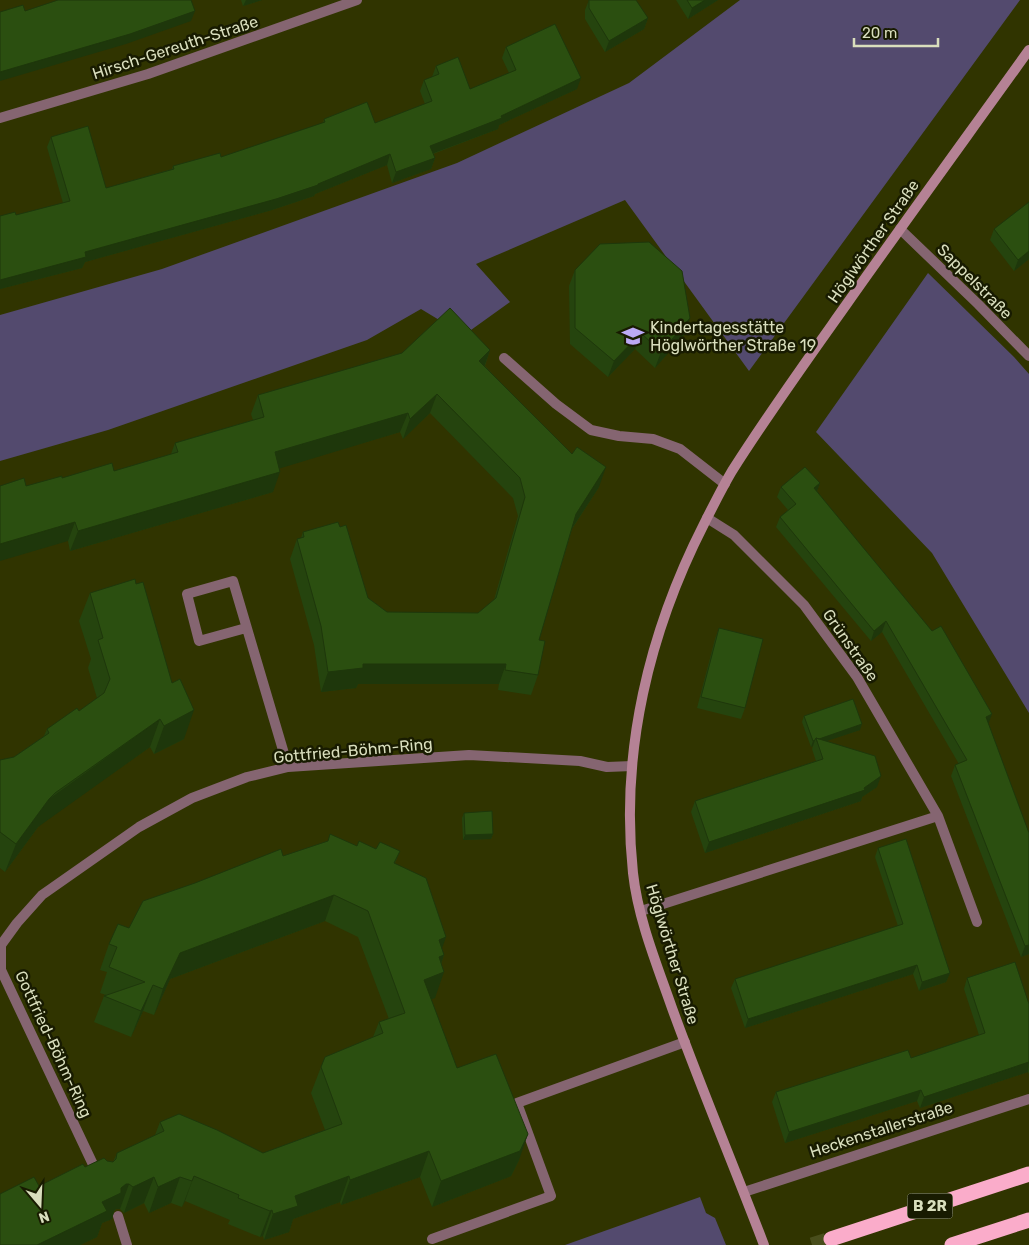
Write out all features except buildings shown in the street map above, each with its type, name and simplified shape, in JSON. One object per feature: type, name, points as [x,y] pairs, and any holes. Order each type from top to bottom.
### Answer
[{"type":"highway","name":"B 2R","points":[[830,1239],[1029,1174]]},
{"type":"highway","points":[[952,1245],[1029,1220]]},
{"type":"street","name":"Hirsch-Gereuth-Straße","points":[[0,118],[148,74],[357,0]]},
{"type":"street","name":"Höglwörther Straße","points":[[764,1245],[685,1042],[657,964],[633,876],[630,804],[632,766],[644,691],[664,614],[684,563],[724,484],[815,349],[1029,50]]},
{"type":"street","name":"Sappelstraße","points":[[900,229],[1029,356]]},
{"type":"street","points":[[504,358],[556,404],[591,430],[619,436],[653,439],[680,449],[724,484]]},
{"type":"street","name":"Grünstraße","points":[[707,518],[734,535],[804,605],[857,677],[938,816],[976,922]]},
{"type":"street","points":[[246,628],[199,641],[187,594],[233,581],[288,768]]},
{"type":"street","name":"Gottfried-Böhm-Ring","points":[[101,1181],[1,970],[1,944],[42,895],[139,827],[192,798],[247,777],[288,768],[469,755],[580,761],[607,767],[632,766]]},
{"type":"street","points":[[641,911],[938,816]]},
{"type":"street","points":[[432,1239],[551,1196],[517,1103],[685,1042]]},
{"type":"street","name":"Heckenstallerstraße","points":[[744,1192],[1029,1099]]},
{"type":"street","points":[[118,1216],[127,1245]]},
{"type":"shaded area","points":[[740,0],[1020,0],[749,371],[625,200],[476,264],[510,302],[464,335],[421,309],[367,340],[108,430],[0,461],[0,315],[162,269],[457,163],[629,83]]},
{"type":"shaded area","points":[[928,273],[1029,374],[1029,713],[932,553],[816,432]]},
{"type":"shaded area","points":[[700,1197],[706,1213],[715,1218],[726,1245],[565,1245]]},
{"type":"tunnel","points":[[812,1245],[831,1239]]},
{"type":"place","name":"Kindertagesstätte Höglwörther Straße 19","points":[[633,336]]}]
